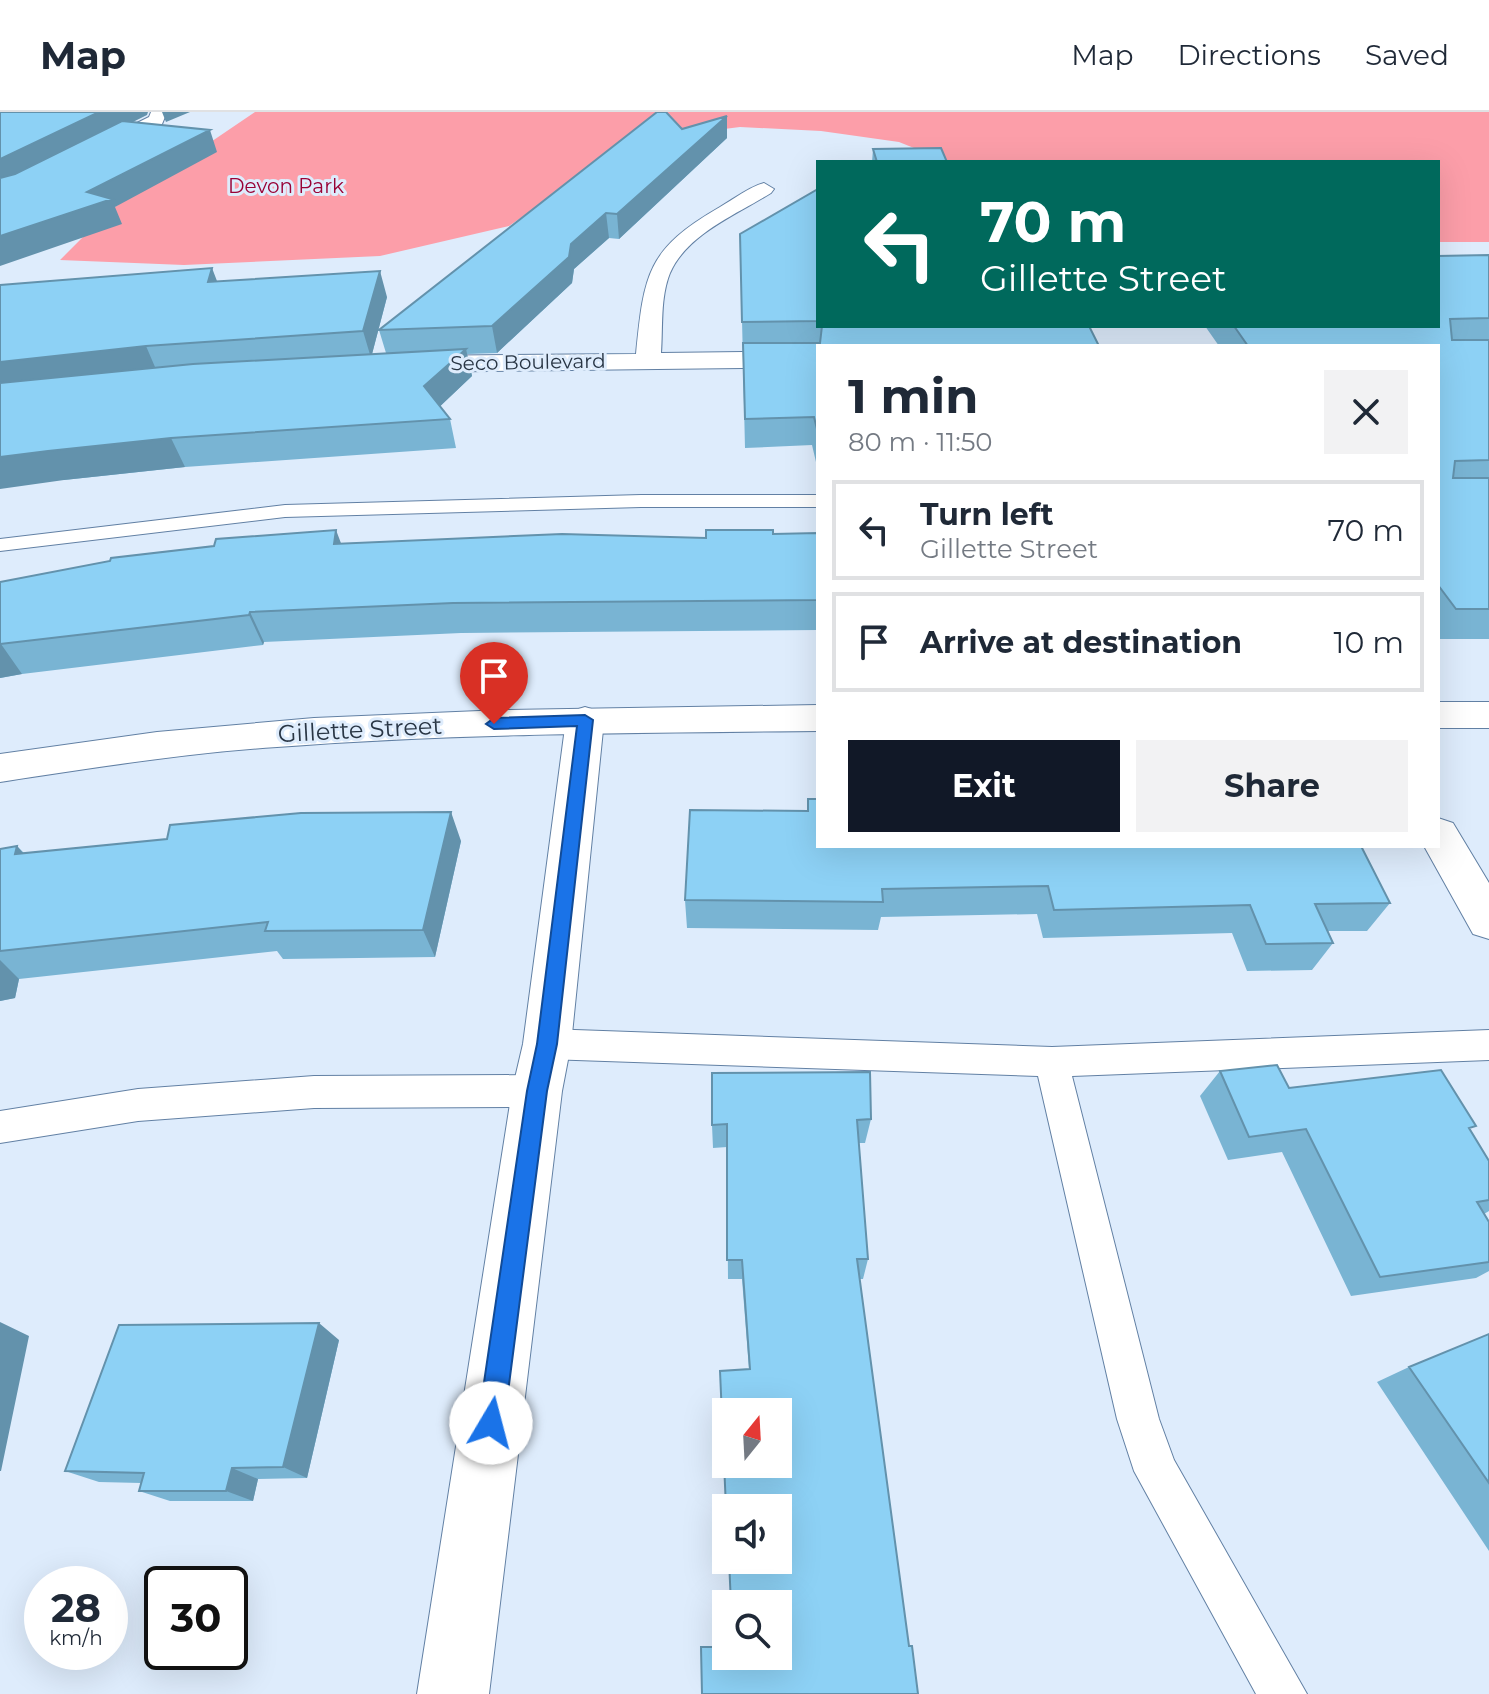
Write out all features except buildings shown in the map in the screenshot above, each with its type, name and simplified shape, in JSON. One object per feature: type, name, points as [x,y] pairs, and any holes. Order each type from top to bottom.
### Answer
[{"type":"street","points":[[0,197],[19,191],[156,120],[159,112]]},
{"type":"street","points":[[648,360],[654,291],[671,253],[695,233],[764,189]]},
{"type":"street","name":"Seco Boulevard","points":[[376,366],[816,359]]},
{"type":"street","points":[[1440,715],[1489,715]]},
{"type":"street","name":"Gillette Street","points":[[0,768],[131,748],[312,731],[585,720],[816,718]]},
{"type":"street","points":[[453,1694],[542,1068],[585,720]]},
{"type":"street","points":[[1440,837],[1489,921]]},
{"type":"lane","points":[[0,545],[285,511],[641,501],[816,501]]},
{"type":"lane","points":[[0,1127],[138,1105],[314,1092],[542,1068],[1052,1062],[1489,1045]]},
{"type":"lane","points":[[1052,1062],[1138,1419],[1156,1471],[1283,1694]]},
{"type":"green space","name":"Devon Park","points":[[255,112],[1489,112],[1489,242],[1440,242],[1440,160],[944,160],[899,142],[821,131],[740,127],[661,137],[591,169],[509,226],[380,256],[184,265],[60,260],[109,211]]},
{"type":"route","points":[[491,1423],[537,1091],[547,1044],[585,720],[494,724]]}]
